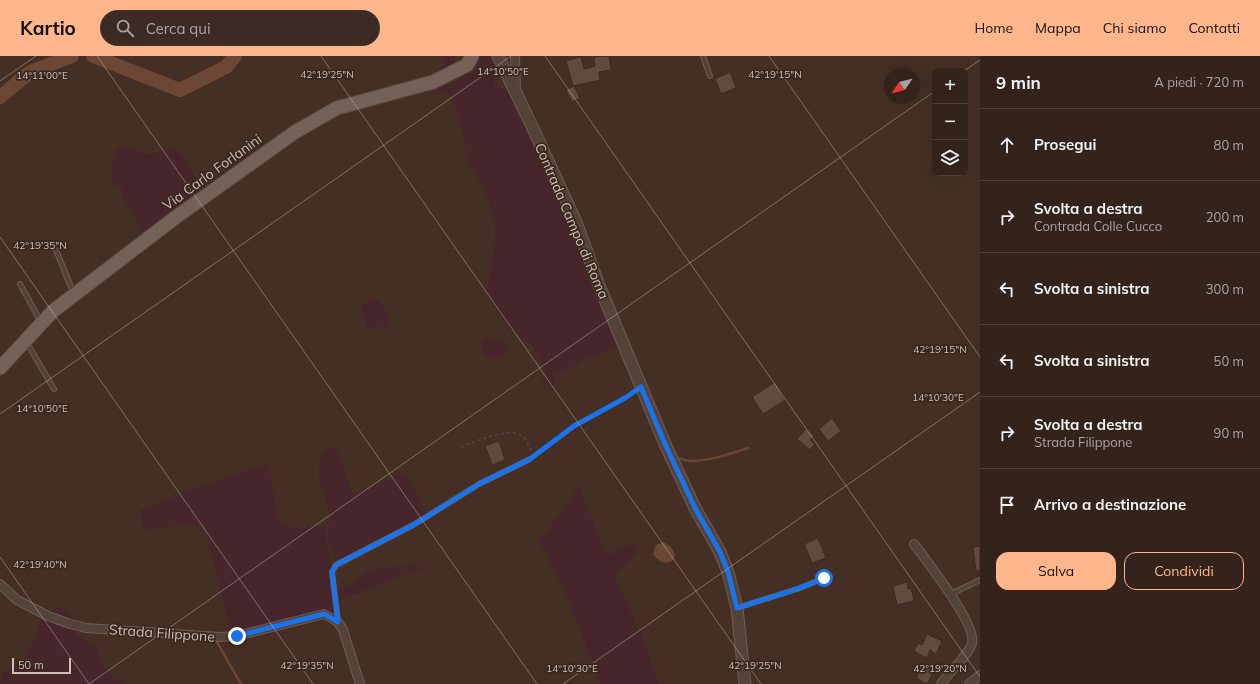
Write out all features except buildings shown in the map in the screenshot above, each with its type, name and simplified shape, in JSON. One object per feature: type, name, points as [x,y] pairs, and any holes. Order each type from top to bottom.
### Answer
[{"type":"main road","name":"Via Carlo Forlanini","points":[[1,363],[42,324],[53,311],[176,217],[295,132],[338,108],[433,82],[467,65],[472,56]]},
{"type":"street","name":"Contrada Campo di Roma","points":[[498,56],[576,222],[598,283],[665,444],[695,508],[720,552],[728,572],[737,608],[746,684]]},
{"type":"street","points":[[515,56],[516,94]]},
{"type":"street","points":[[914,544],[950,594],[972,633],[972,642],[967,652],[940,684]]},
{"type":"street","name":"Strada Filippone","points":[[0,584],[17,600],[48,616],[86,628],[219,637],[237,636],[324,614],[338,622]]},
{"type":"street","points":[[338,622],[343,630],[360,684]]},
{"type":"street","points":[[968,684],[980,676]]},
{"type":"lane","points":[[703,56],[710,76]]},
{"type":"lane","points":[[56,250],[74,295]]},
{"type":"lane","points":[[20,284],[42,324]]},
{"type":"lane","points":[[26,340],[54,389]]},
{"type":"lane","points":[[338,622],[332,572],[336,565],[415,524],[479,484],[530,459]]},
{"type":"lane","points":[[737,608],[800,588],[824,578]]},
{"type":"lane","points":[[950,594],[980,580]]},
{"type":"path","points":[[461,447],[506,432],[516,433],[522,435],[534,457],[574,426],[642,387]]},
{"type":"shaded area","points":[[448,56],[455,56],[455,69],[464,61],[466,56],[469,56],[463,64],[454,70],[442,76],[378,92],[430,77],[439,71]]},
{"type":"shaded area","points":[[479,56],[495,56],[494,84],[498,88],[510,90],[515,99],[511,99],[518,107],[539,148],[622,346],[585,358],[576,365],[555,374],[555,384],[550,386],[538,385],[542,382],[547,372],[530,343],[508,328],[487,291],[495,241],[495,221],[483,186],[467,161],[461,123],[450,94],[427,94],[450,84],[464,75],[475,64]]},
{"type":"shaded area","points":[[122,146],[149,154],[167,148],[176,150],[186,160],[197,183],[200,196],[146,235],[123,198],[123,189],[111,182],[112,160],[118,147]]},
{"type":"shaded area","points":[[371,299],[377,299],[382,305],[387,315],[389,326],[368,328],[362,315],[361,308]]},
{"type":"shaded area","points":[[488,339],[500,341],[509,349],[499,358],[494,359],[489,357],[482,350],[483,342]]},
{"type":"shaded area","points":[[335,446],[353,495],[405,473],[427,513],[407,526],[337,561],[329,542],[329,514],[319,475],[320,461],[324,453]]},
{"type":"shaded area","points":[[269,463],[277,517],[282,523],[287,526],[299,528],[326,526],[326,537],[333,588],[334,614],[326,613],[253,631],[231,633],[204,523],[144,530],[140,510],[211,482]]},
{"type":"shaded area","points":[[579,486],[607,556],[635,542],[639,551],[614,576],[643,639],[659,684],[601,684],[568,598],[538,539],[550,528]]},
{"type":"shaded area","points":[[663,542],[671,547],[675,556],[672,561],[667,563],[656,558],[653,554],[656,545]]},
{"type":"shaded area","points":[[418,565],[420,570],[370,587],[360,593],[344,597],[340,601],[337,591],[372,569]]},
{"type":"shaded area","points":[[59,607],[69,612],[74,617],[76,635],[95,646],[103,664],[113,678],[127,684],[0,684],[3,671],[9,671],[28,655],[41,620],[52,610]]},
{"type":"waterway","points":[[0,97],[30,72],[72,56]]},
{"type":"waterway","points":[[93,56],[180,90],[226,67],[235,56]]},
{"type":"waterway","points":[[679,458],[694,461],[703,460],[723,456],[748,448]]},
{"type":"waterway","points":[[217,642],[241,684]]},
{"type":"route","points":[[237,636],[324,614],[338,622],[332,572],[336,565],[415,524],[479,484],[530,459],[540,453],[559,436],[574,426],[625,398],[641,387],[665,444],[695,508],[720,552],[728,572],[737,608],[800,588],[824,578]]}]
